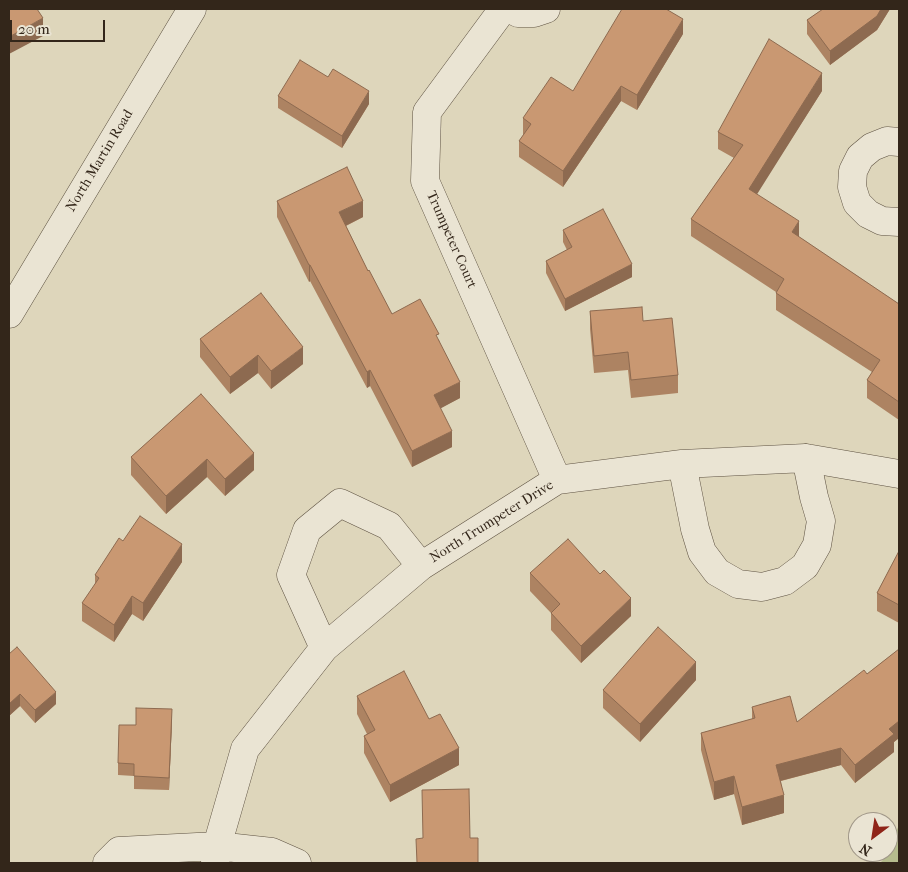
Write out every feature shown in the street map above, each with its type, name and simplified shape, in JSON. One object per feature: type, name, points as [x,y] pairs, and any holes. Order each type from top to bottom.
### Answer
[{"type":"street","name":"North Martin Road","points":[[9,314],[192,9]]},
{"type":"street","name":"Trumpeter Court","points":[[503,9],[426,112],[425,181],[557,480]]},
{"type":"street","points":[[511,9],[518,13],[534,13],[546,9]]},
{"type":"street","points":[[899,142],[887,141],[872,146],[860,157],[853,171],[852,187],[857,203],[868,214],[882,222],[899,222]]},
{"type":"street","name":"North Trumpeter Drive","points":[[216,854],[245,749],[324,648],[421,566],[557,480],[682,464],[806,458],[899,474]]},
{"type":"street","points":[[682,464],[695,529],[702,552],[717,572],[738,584],[762,587],[786,581],[805,566],[817,545],[820,521],[806,458]]},
{"type":"street","name":"North Trumpeter Drive","points":[[324,648],[291,575],[307,530],[340,502],[389,526],[421,566]]},
{"type":"street","points":[[107,863],[119,851],[216,854],[272,852],[297,863]]},
{"type":"green space","points":[[899,825],[899,863],[880,863],[898,862]]},
{"type":"building","points":[[9,9],[37,9],[43,18],[9,37]]},
{"type":"building","points":[[622,9],[666,9],[683,19],[637,95],[621,86],[563,171],[519,141],[531,124],[523,118],[551,77],[573,91]]},
{"type":"building","points":[[823,9],[881,9],[877,16],[830,51],[807,20]]},
{"type":"building","points":[[769,39],[822,73],[749,189],[799,221],[792,232],[899,304],[899,402],[867,380],[880,360],[776,293],[784,279],[691,219],[743,145],[718,132]]},
{"type":"building","points":[[300,60],[328,77],[333,69],[369,91],[342,136],[278,96]]},
{"type":"building","points":[[347,167],[363,201],[339,212],[368,271],[392,314],[420,299],[439,334],[436,335],[460,382],[434,395],[452,431],[412,451],[370,370],[367,372],[309,265],[277,201]]},
{"type":"building","points":[[603,209],[632,264],[565,299],[546,261],[572,247],[563,230]]},
{"type":"building","points":[[261,293],[303,347],[271,371],[258,355],[230,377],[200,339]]},
{"type":"building","points":[[642,307],[643,321],[672,318],[678,375],[631,380],[628,352],[594,356],[590,311]]},
{"type":"building","points":[[201,394],[254,453],[225,479],[207,459],[166,496],[131,457]]},
{"type":"building","points":[[140,516],[182,544],[143,603],[132,596],[114,625],[82,603],[99,578],[95,575],[119,538],[123,541]]},
{"type":"building","points":[[568,539],[600,574],[604,570],[631,598],[581,646],[551,613],[560,604],[530,573]]},
{"type":"building","points":[[899,551],[899,605],[877,593]]},
{"type":"building","points":[[658,627],[696,662],[640,724],[603,690]]},
{"type":"building","points":[[17,647],[56,692],[35,710],[20,694],[9,704],[9,654]]},
{"type":"building","points":[[899,649],[899,721],[889,729],[894,734],[855,765],[841,748],[776,765],[784,795],[742,807],[734,776],[714,782],[701,733],[755,718],[752,707],[790,696],[797,722],[864,670],[867,674]]},
{"type":"building","points":[[404,671],[429,719],[440,714],[459,748],[390,785],[364,736],[375,730],[357,696]]},
{"type":"building","points":[[136,708],[172,709],[169,778],[134,776],[134,764],[118,763],[119,725],[136,725]]},
{"type":"building","points":[[469,789],[470,838],[478,838],[478,863],[417,863],[416,839],[423,838],[422,790]]}]
